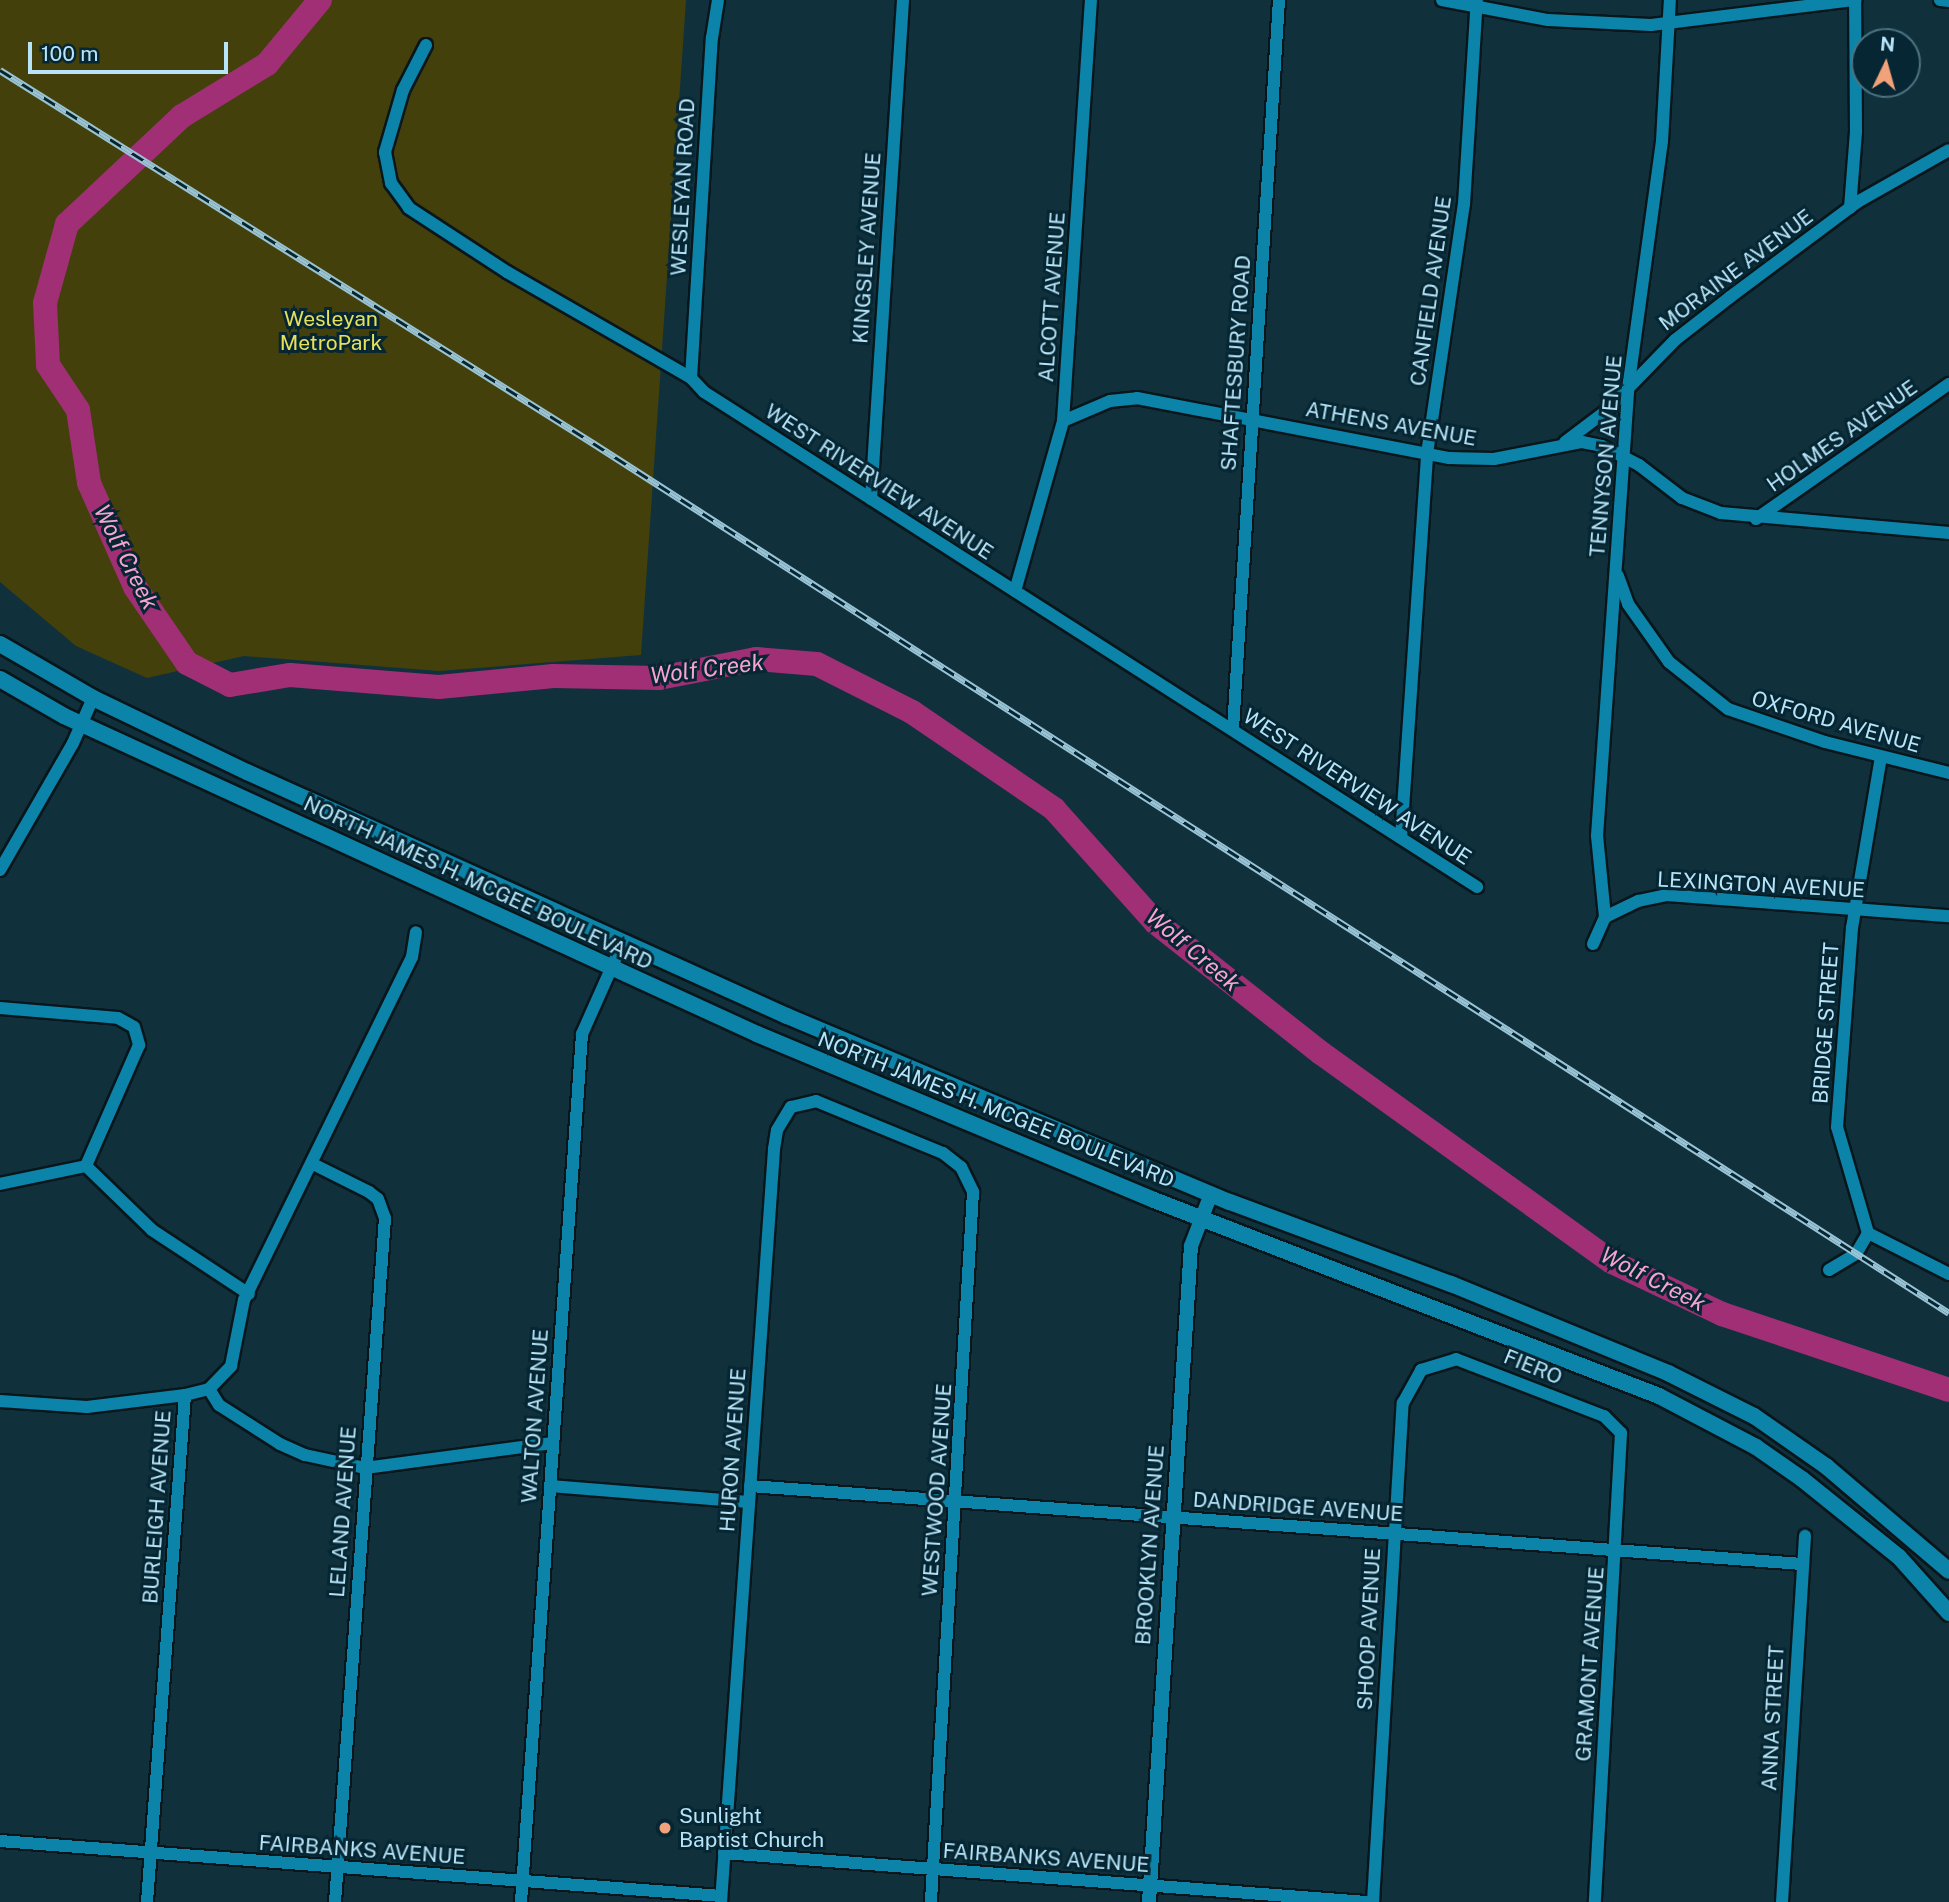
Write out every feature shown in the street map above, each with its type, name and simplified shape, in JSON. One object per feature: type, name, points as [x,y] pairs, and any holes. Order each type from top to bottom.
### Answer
[{"type":"main road","name":"NORTH JAMES H. MCGEE BOULEVARD","points":[[0,644],[93,698],[264,780],[787,1016],[1211,1194],[1622,1353],[1716,1396],[1754,1416],[1856,1488],[1949,1571]]},
{"type":"main road","name":"NORTH JAMES H. MCGEE BOULEVARD","points":[[0,678],[82,724],[611,967],[916,1102],[1202,1217],[1598,1370],[1682,1408],[1756,1447],[1859,1522],[1899,1557],[1949,1613]]},
{"type":"street","name":"WESLEYAN ROAD","points":[[691,378],[712,38],[718,0]]},
{"type":"street","name":"KINGSLEY AVENUE","points":[[871,499],[903,0]]},
{"type":"street","name":"ALCOTT AVENUE","points":[[1015,591],[1063,421],[1091,0]]},
{"type":"street","name":"SHAFTESBURY ROAD","points":[[1233,729],[1279,0]]},
{"type":"street","points":[[1442,0],[1477,4],[1548,20],[1669,23],[1855,0],[1856,131],[1850,208]]},
{"type":"street","name":"TENNYSON AVENUE","points":[[1605,917],[1597,836],[1629,382],[1662,141],[1670,0]]},
{"type":"street","points":[[1940,0],[1949,1]]},
{"type":"street","name":"CANFIELD AVENUE","points":[[1401,838],[1427,454],[1464,204],[1477,4]]},
{"type":"street","name":"WEST RIVERVIEW AVENUE","points":[[426,45],[403,90],[385,152],[391,183],[409,208],[507,272],[691,378],[704,392],[1477,887]]},
{"type":"street","name":"MORAINE AVENUE","points":[[1565,442],[1606,411],[1629,382],[1697,322],[1850,208],[1949,150]]},
{"type":"street","name":"HOLMES AVENUE","points":[[1756,519],[1949,384]]},
{"type":"street","name":"ATHENS AVENUE","points":[[1063,421],[1110,401],[1137,398],[1252,418],[1427,454],[1494,459],[1565,442],[1602,446],[1699,506],[1756,519],[1949,533]]},
{"type":"street","name":"OXFORD AVENUE","points":[[1616,569],[1628,604],[1655,643],[1699,690],[1752,720],[1881,757],[1949,773]]},
{"type":"street","points":[[0,870],[82,724],[93,698]]},
{"type":"street","name":"BRIDGE STREET","points":[[1868,1233],[1837,1127],[1856,909],[1881,757]]},
{"type":"street","name":"LEXINGTON AVENUE","points":[[1605,917],[1638,901],[1667,895],[1949,916]]},
{"type":"street","points":[[1594,944],[1605,917]]},
{"type":"street","points":[[416,932],[412,957],[249,1294],[231,1366],[209,1389],[219,1405],[280,1444],[305,1455],[365,1468],[552,1443]]},
{"type":"street","name":"WALTON AVENUE","points":[[521,1902],[582,1034],[623,942]]},
{"type":"street","points":[[0,1008],[118,1018],[134,1027],[139,1039],[136,1059],[86,1166]]},
{"type":"street","name":"HURON AVENUE","points":[[721,1899],[777,1130],[791,1107],[816,1101],[887,1130]]},
{"type":"street","name":"WESTWOOD AVENUE","points":[[887,1130],[951,1158],[961,1167],[973,1192],[931,1902]]},
{"type":"street","name":"LELAND AVENUE","points":[[313,1164],[369,1192],[378,1199],[385,1218],[335,1902]]},
{"type":"street","points":[[86,1166],[152,1230],[249,1294]]},
{"type":"street","points":[[0,1184],[86,1166]]},
{"type":"street","name":"BROOKLYN AVENUE","points":[[1149,1902],[1191,1246],[1211,1194]]},
{"type":"street","points":[[1829,1270],[1856,1254],[1868,1233],[1949,1274]]},
{"type":"street","name":"FIERO","points":[[1427,1367],[1444,1360],[1467,1361],[1604,1416],[1619,1429]]},
{"type":"street","name":"SHOOP AVENUE","points":[[1373,1902],[1403,1403],[1411,1382],[1427,1367]]},
{"type":"street","name":"BURLEIGH AVENUE","points":[[147,1902],[185,1395],[209,1389]]},
{"type":"street","points":[[0,1401],[87,1407],[185,1395]]},
{"type":"street","name":"GRAMONT AVENUE","points":[[1595,1902],[1623,1443],[1619,1429]]},
{"type":"street","points":[[550,1486],[748,1502]]},
{"type":"street","name":"DANDRIDGE AVENUE","points":[[750,1486],[1802,1564]]},
{"type":"street","name":"ANNA STREET","points":[[1782,1902],[1805,1536]]},
{"type":"street","name":"FAIRBANKS AVENUE","points":[[0,1841],[721,1899]]},
{"type":"street","name":"FAIRBANKS AVENUE","points":[[724,1853],[1366,1902]]},
{"type":"green space","name":"Wesleyan MetroPark","points":[[0,0],[686,0],[641,655],[439,671],[244,656],[147,678],[76,646],[0,582]]},
{"type":"waterway","name":"Wolf Creek","points":[[320,0],[267,64],[182,116],[67,224],[45,303],[48,365],[78,410],[89,483],[135,587],[187,663],[230,685],[290,675],[439,687],[553,676],[659,678],[756,659],[817,664],[912,712],[1054,809],[1155,922],[1321,1053],[1612,1262],[1722,1314],[1949,1390]]},
{"type":"railway","points":[[0,70],[593,443],[1949,1313]]},
{"type":"place","name":"Sunlight Baptist Church","points":[[665,1828]]}]
